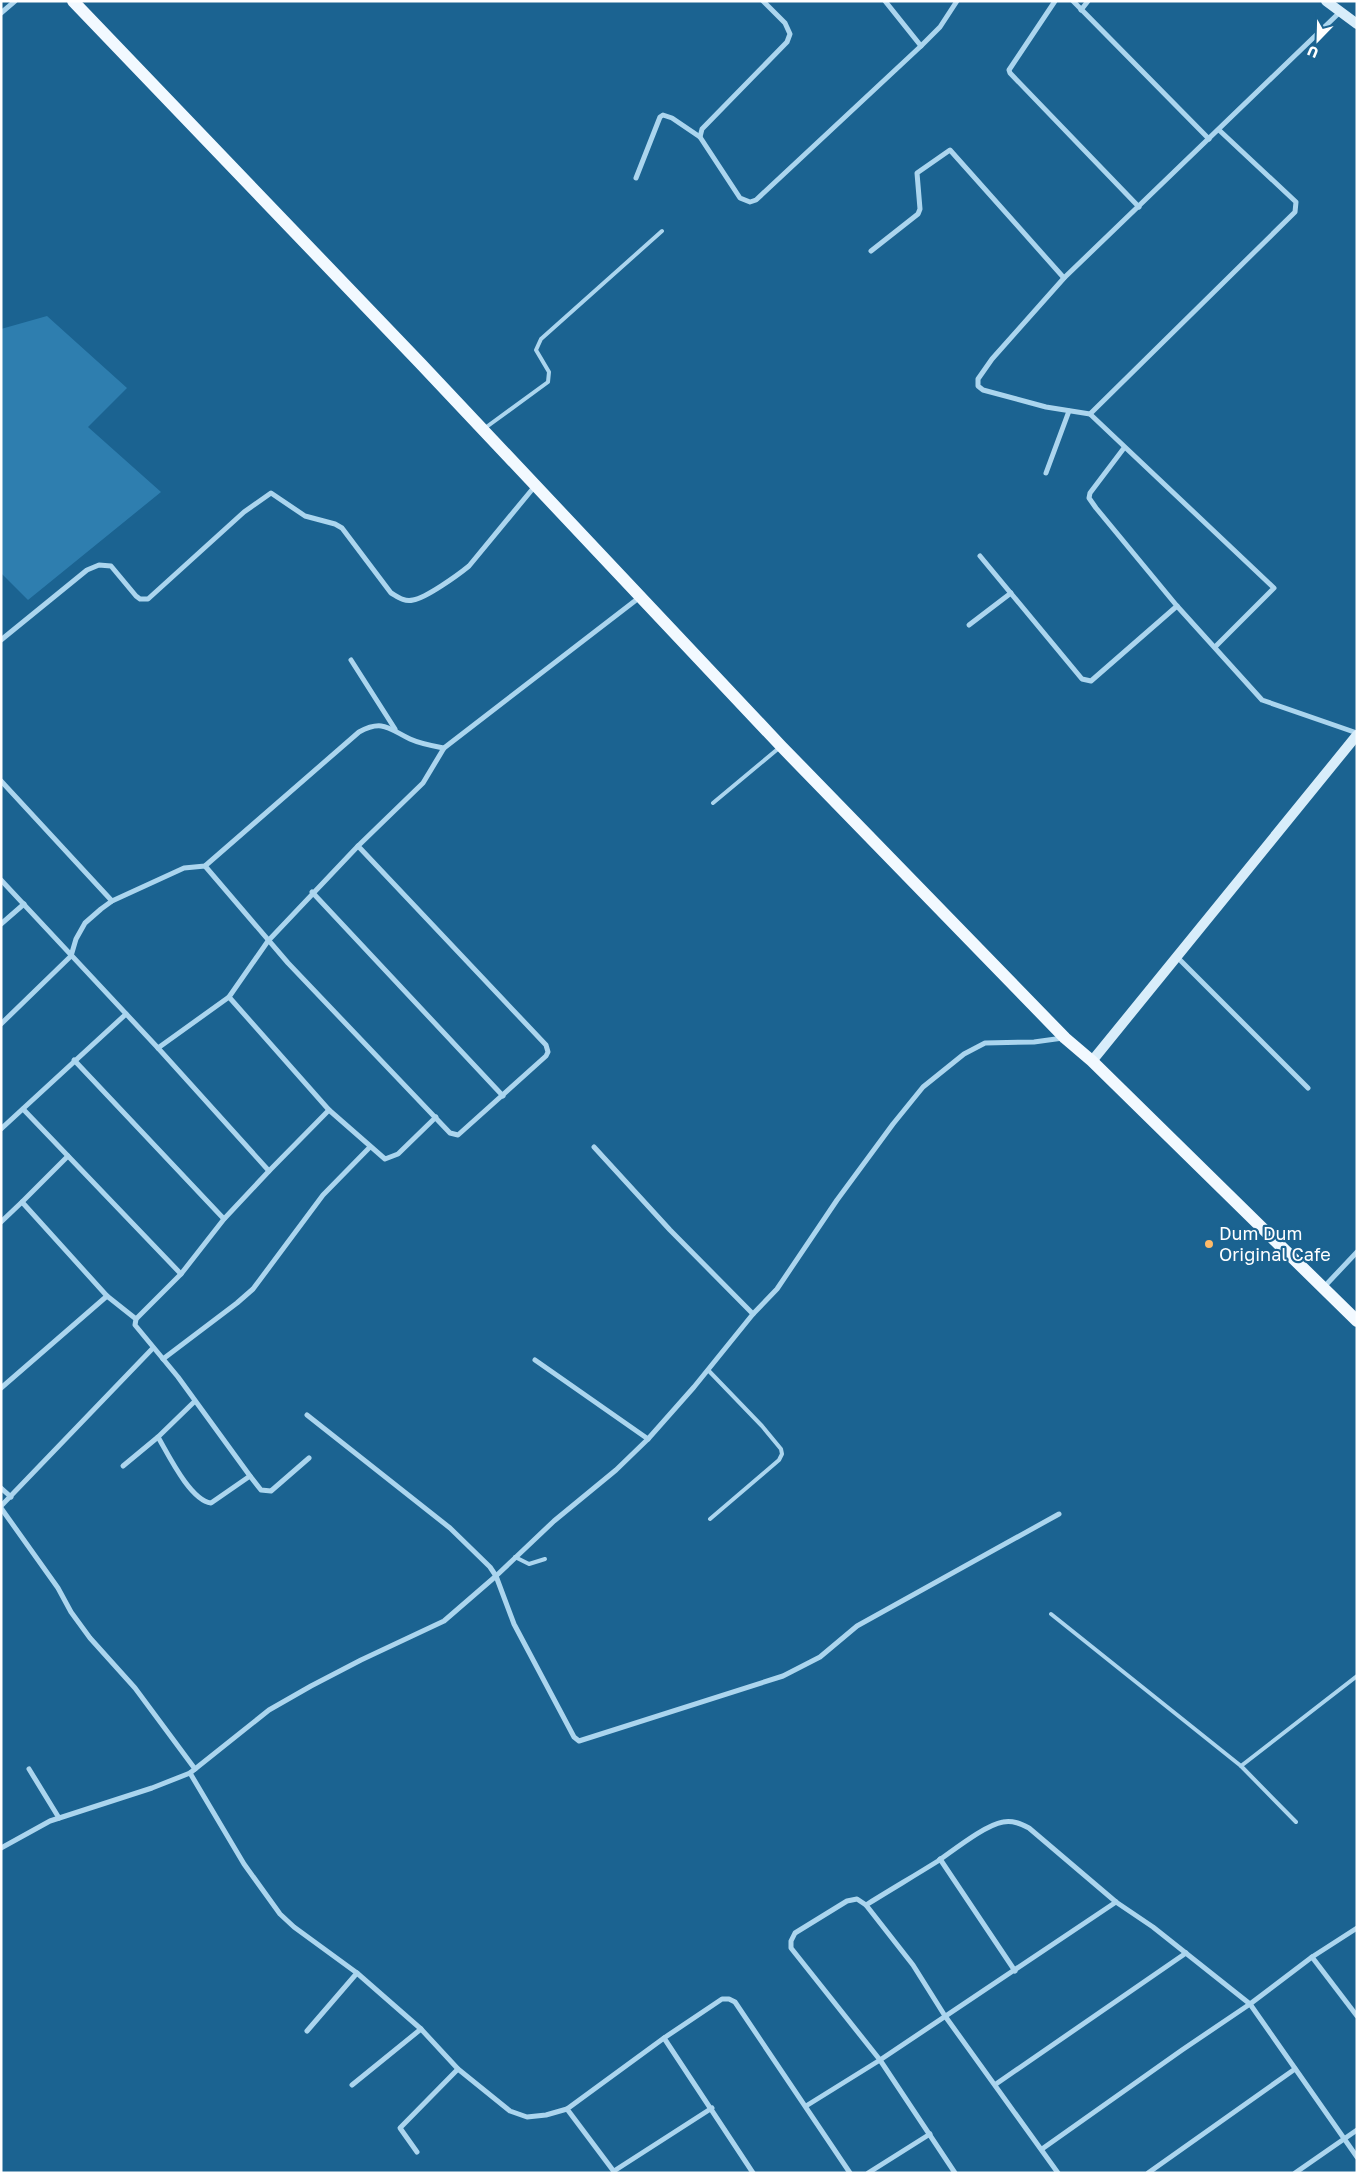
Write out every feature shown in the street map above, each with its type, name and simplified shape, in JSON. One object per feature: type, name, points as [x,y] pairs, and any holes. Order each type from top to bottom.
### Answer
[{"type":"main road","points":[[73,1],[483,430],[781,746],[1067,1039],[1357,1321]]},
{"type":"street","points":[[1,13],[14,1]]},
{"type":"street","points":[[700,137],[702,129],[787,42],[790,34],[786,24],[763,1]]},
{"type":"street","points":[[885,1],[922,46]]},
{"type":"street","points":[[636,178],[660,117],[663,115],[672,118],[700,137],[740,198],[750,202],[756,200],[922,46],[940,27],[957,1]]},
{"type":"street","points":[[1055,1],[1009,70],[1010,73],[1139,207]]},
{"type":"street","points":[[1072,1],[1209,139]]},
{"type":"street","points":[[1081,10],[1088,1]]},
{"type":"street","points":[[1326,1],[1357,24]]},
{"type":"street","points":[[1216,647],[1274,588],[1090,414],[1046,407],[983,390],[978,386],[977,382],[992,359],[1064,278],[1340,12]]},
{"type":"street","points":[[1090,414],[1295,212],[1296,202],[1219,130]]},
{"type":"street","points":[[871,251],[918,214],[920,209],[917,173],[950,150],[1064,278]]},
{"type":"street","points":[[1046,473],[1069,411]]},
{"type":"street","points":[[1087,1057],[1176,957],[1357,734],[1262,700],[1178,606],[1089,498],[1090,493],[1124,448]]},
{"type":"street","points":[[1,640],[93,566],[111,566],[136,596],[140,599],[148,599],[244,512],[271,493],[305,516],[335,524],[342,528],[391,593],[402,600],[413,600],[457,576],[469,566],[535,485]]},
{"type":"street","points":[[980,556],[1082,679],[1087,682],[1091,681],[1178,606]]},
{"type":"street","points":[[969,625],[1011,593]]},
{"type":"street","points":[[158,1048],[230,997],[268,941],[312,892],[423,783],[444,748],[640,597]]},
{"type":"street","points":[[350,660],[395,729]]},
{"type":"street","points":[[1,1024],[71,956],[76,939],[85,923],[112,901],[184,868],[205,866],[359,732],[374,725],[395,729],[409,738],[444,748]]},
{"type":"street","points":[[1,781],[112,901]]},
{"type":"street","points":[[205,866],[268,941],[450,1133],[458,1135],[546,1056],[548,1052],[546,1044],[358,846]]},
{"type":"street","points":[[1,880],[158,1048],[269,1172]]},
{"type":"street","points":[[312,892],[503,1096]]},
{"type":"street","points":[[1,924],[24,904]]},
{"type":"street","points":[[1176,957],[1308,1088]]},
{"type":"street","points":[[230,997],[329,1110],[385,1159],[398,1154],[436,1117]]},
{"type":"street","points":[[1,1129],[126,1014]]},
{"type":"street","points":[[1,1848],[50,1821],[190,1774],[269,1710],[361,1660],[444,1621],[496,1576],[514,1557],[616,1470],[648,1439],[708,1370],[753,1314],[777,1289],[837,1200],[923,1087],[964,1054],[985,1042],[1034,1042],[1067,1039]]},
{"type":"street","points":[[74,1060],[224,1219]]},
{"type":"street","points":[[23,1109],[181,1274]]},
{"type":"street","points":[[309,1458],[271,1491],[261,1490],[135,1324],[136,1319],[181,1274],[224,1219],[329,1110]]},
{"type":"street","points":[[163,1360],[238,1303],[253,1289],[324,1195],[370,1147]]},
{"type":"street","points":[[594,1147],[670,1230],[753,1314]]},
{"type":"street","points":[[1,1222],[68,1156]]},
{"type":"street","points":[[22,1202],[107,1296],[136,1319]]},
{"type":"street","points":[[1323,1288],[1357,1252]]},
{"type":"street","points":[[1,1388],[107,1296]]},
{"type":"street","points":[[153,1348],[1,1507],[90,1638],[135,1688],[196,1769]]},
{"type":"street","points":[[535,1360],[648,1439]]},
{"type":"street","points":[[123,1466],[158,1437],[194,1402]]},
{"type":"street","points":[[307,1415],[450,1528],[485,1562],[496,1576],[514,1624],[574,1737],[579,1741],[782,1676],[820,1657],[857,1626],[1059,1514]]},
{"type":"street","points":[[158,1437],[176,1469],[197,1495],[206,1502],[211,1503],[250,1476]]},
{"type":"street","points":[[1,1488],[11,1498]]},
{"type":"street","points":[[29,1769],[59,1818]]},
{"type":"street","points":[[190,1774],[244,1864],[280,1914],[294,1927],[357,1973],[421,2030],[458,2069],[510,2111],[527,2117],[546,2115],[567,2109],[664,2038],[722,1999],[729,1999],[735,2002],[850,2173]]},
{"type":"street","points":[[866,1905],[963,1843],[1001,1822],[1010,1821],[1029,1828],[1116,1902],[1186,1953],[1250,2004],[1357,2157]]},
{"type":"street","points":[[940,1859],[1015,1971]]},
{"type":"street","points":[[956,2173],[880,2060],[791,1948],[790,1941],[795,1933],[847,1900],[857,1899],[866,1905],[913,1965],[945,2016],[996,2084],[1058,2173]]},
{"type":"street","points":[[806,2106],[880,2060],[1116,1902]]},
{"type":"street","points":[[1042,2149],[1250,2004],[1312,1957],[1357,1928]]},
{"type":"street","points":[[996,2084],[1186,1953]]},
{"type":"street","points":[[1312,1957],[1357,2016]]},
{"type":"street","points":[[307,2031],[357,1973]]},
{"type":"street","points":[[352,2085],[421,2030]]},
{"type":"street","points":[[664,2038],[712,2108],[753,2173]]},
{"type":"street","points":[[417,2152],[400,2128],[458,2069]]},
{"type":"street","points":[[1148,2173],[1295,2069]]},
{"type":"street","points":[[567,2109],[614,2172],[712,2108]]},
{"type":"street","points":[[1295,2173],[1357,2130]]},
{"type":"street","points":[[868,2173],[930,2134]]},
{"type":"lane","points":[[483,430],[548,382],[549,372],[536,350],[541,339],[662,231]]},
{"type":"lane","points":[[713,803],[781,746]]},
{"type":"lane","points":[[708,1370],[762,1426],[781,1449],[782,1454],[779,1460],[710,1519]]},
{"type":"lane","points":[[514,1557],[529,1564],[545,1559]]},
{"type":"lane","points":[[1051,1614],[1241,1766],[1296,1822]]},
{"type":"lane","points":[[1241,1766],[1357,1676]]},
{"type":"shaded area","points":[[47,316],[127,388],[88,427],[161,492],[28,600],[1,573],[1,329]]},
{"type":"place","name":"Dum Dum Original Cafe","points":[[1209,1244]]}]
